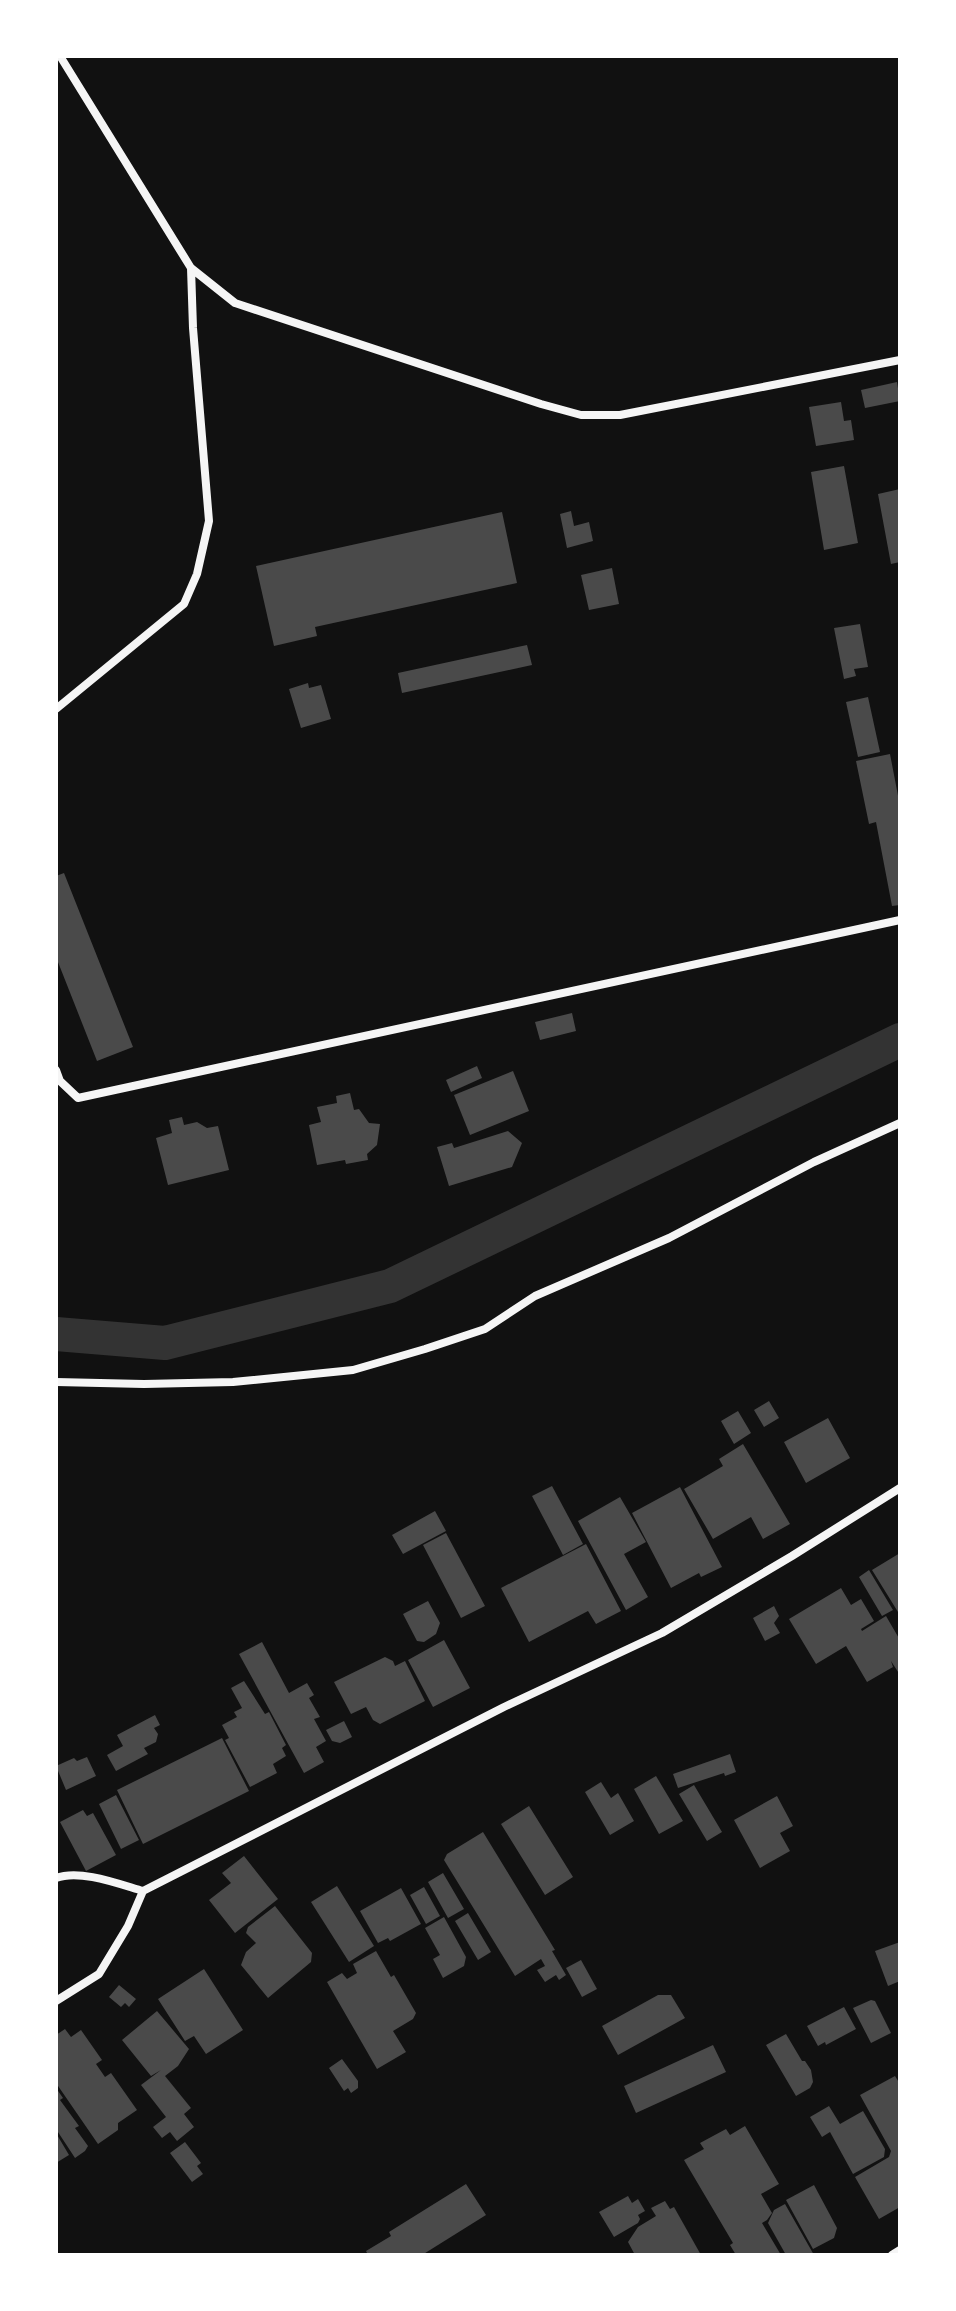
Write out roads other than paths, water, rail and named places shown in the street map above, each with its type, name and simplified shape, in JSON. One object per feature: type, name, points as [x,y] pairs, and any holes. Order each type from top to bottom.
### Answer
[{"type":"street","points":[[60,56],[191,268],[235,303],[581,415],[620,415],[900,360]]},
{"type":"street","points":[[56,709],[184,604],[197,574],[209,521],[191,268]]},
{"type":"street","points":[[56,1070],[60,1081],[78,1098],[900,920]]},
{"type":"street","points":[[56,1382],[233,1382],[353,1370],[425,1349],[485,1329],[535,1296],[669,1238],[814,1162],[900,1123]]},
{"type":"street","points":[[56,2001],[99,1974],[128,1926],[143,1891],[504,1707],[662,1633],[900,1488]]},
{"type":"street","points":[[56,1878],[65,1875],[106,1880],[143,1891]]},
{"type":"street","points":[[892,2255],[900,2250]]},
{"type":"waterway","points":[[56,1334],[165,1343],[390,1286],[900,1040]]}]
